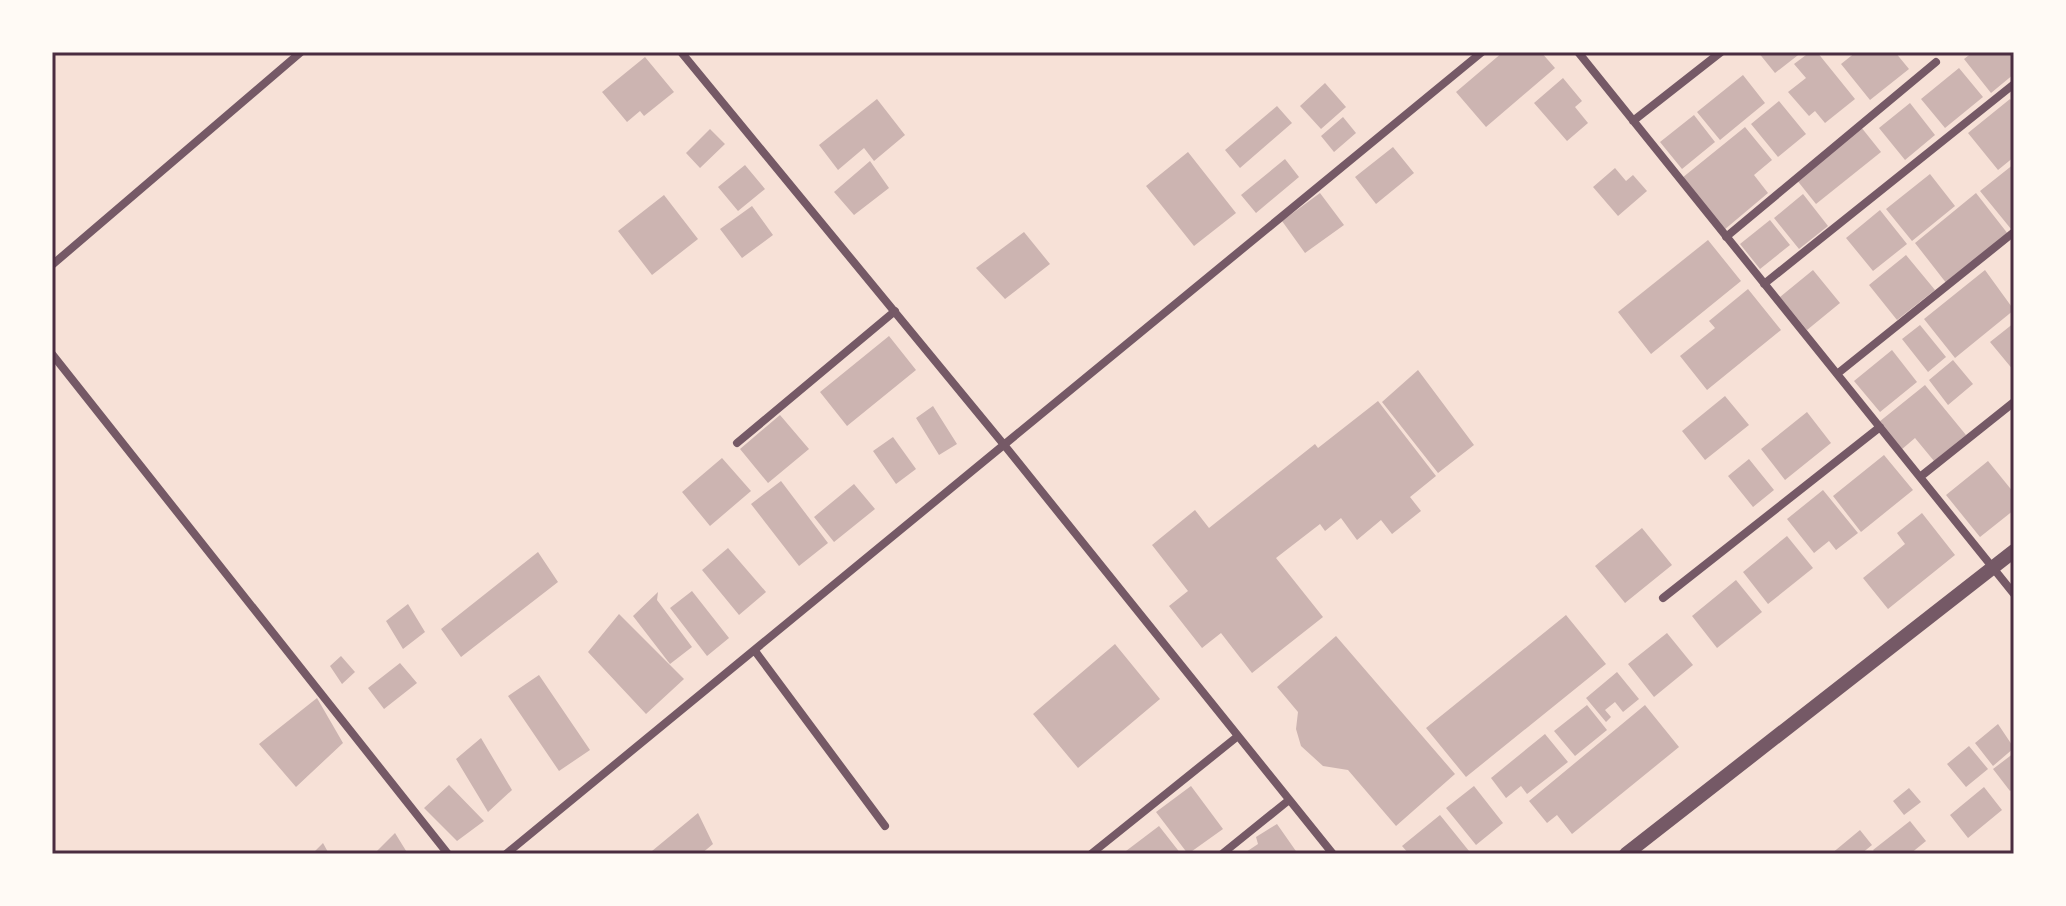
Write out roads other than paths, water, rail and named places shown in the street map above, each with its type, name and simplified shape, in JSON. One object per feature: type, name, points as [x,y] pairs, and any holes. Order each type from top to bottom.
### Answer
[{"type":"street","points":[[52,265],[301,52]]},
{"type":"street","points":[[681,52],[1005,446],[1333,854]]},
{"type":"street","points":[[506,854],[1482,52]]},
{"type":"street","points":[[1578,52],[2014,594]]},
{"type":"street","points":[[1633,121],[1721,52]]},
{"type":"street","points":[[1726,237],[1936,62]]},
{"type":"street","points":[[1764,284],[2014,84]]},
{"type":"street","points":[[1837,374],[2014,232]]},
{"type":"street","points":[[737,443],[895,311]]},
{"type":"street","points":[[52,354],[448,854]]},
{"type":"street","points":[[1920,477],[2014,402]]},
{"type":"street","points":[[1663,598],[1880,427]]},
{"type":"street","points":[[1626,854],[2014,551]]},
{"type":"street","points":[[755,651],[885,826]]},
{"type":"street","points":[[1091,854],[1238,736]]},
{"type":"street","points":[[1222,854],[1289,800]]}]
